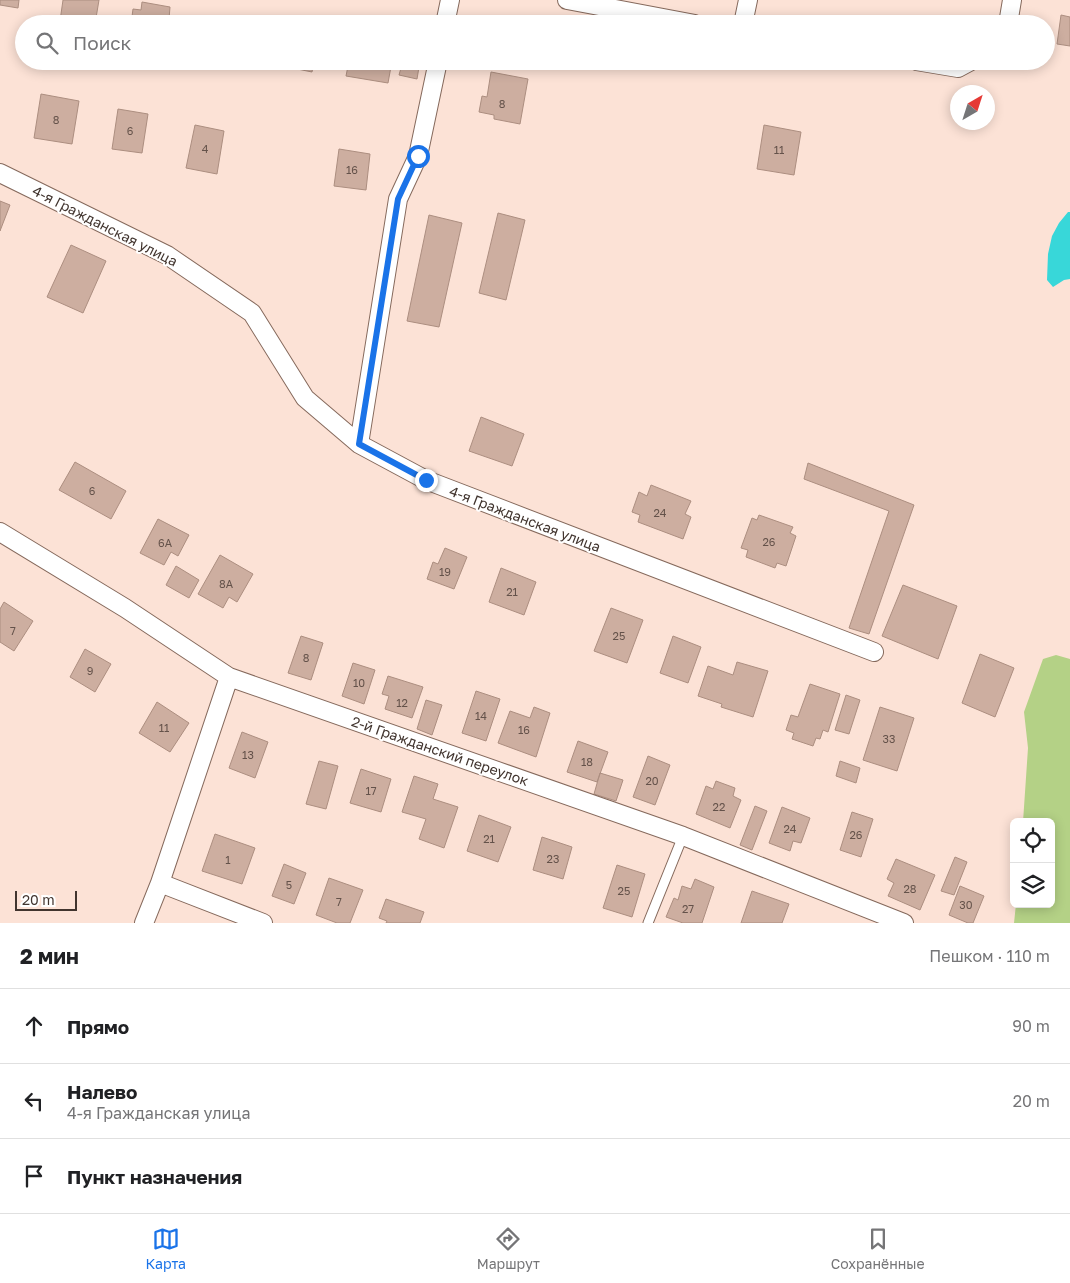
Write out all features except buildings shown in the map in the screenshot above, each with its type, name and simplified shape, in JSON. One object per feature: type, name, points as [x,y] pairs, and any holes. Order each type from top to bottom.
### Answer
[{"type":"street","points":[[447,15],[450,0]]},
{"type":"street","points":[[567,0],[647,15]]},
{"type":"street","points":[[745,15],[748,0]]},
{"type":"street","points":[[1010,15],[1012,0]]},
{"type":"street","points":[[359,444],[398,199],[418,156],[436,70]]},
{"type":"street","name":"4-я Гражданская улица","points":[[0,173],[167,256],[252,313],[305,398],[359,444],[426,480],[874,652]]},
{"type":"street","name":"2-й Гражданский переулок","points":[[0,532],[125,608],[229,677],[683,836],[904,923]]},
{"type":"street","points":[[144,923],[160,883],[229,677]]},
{"type":"street","points":[[160,883],[263,923]]},
{"type":"lane","points":[[648,923],[683,836]]},
{"type":"green space","points":[[1056,655],[1070,659],[1070,923],[1014,923],[1016,908],[1055,908],[1055,818],[1023,818],[1028,748],[1024,712],[1043,659]]},
{"type":"water","points":[[1068,212],[1070,212],[1070,279],[1064,280],[1053,287],[1047,280],[1048,254],[1052,236]]},
{"type":"route","points":[[418,156],[398,199],[359,444],[426,480]]}]
